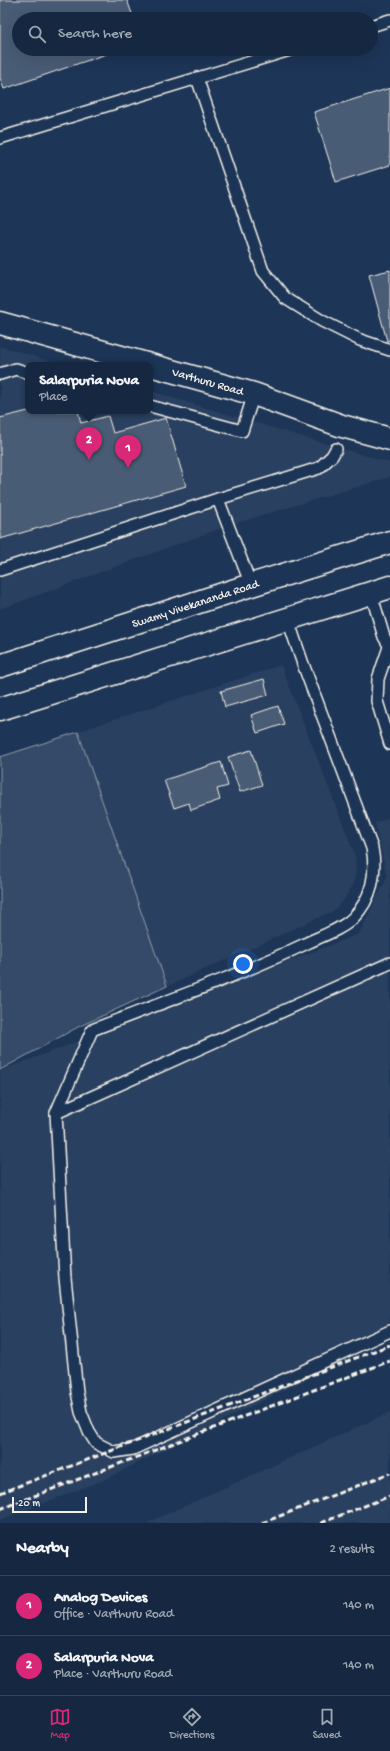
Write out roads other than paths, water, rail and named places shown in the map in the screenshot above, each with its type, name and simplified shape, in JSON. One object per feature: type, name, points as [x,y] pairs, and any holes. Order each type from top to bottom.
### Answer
[{"type":"main road","name":"Varthuru Road","points":[[0,323],[140,362]]},
{"type":"main road","name":"Varthuru Road","points":[[153,366],[254,394],[342,426],[390,439]]},
{"type":"main road","name":"Swamy Vivekananda Road","points":[[0,666],[390,542]]},
{"type":"main road","points":[[0,709],[381,590]]},
{"type":"lane","points":[[378,24],[390,20]]},
{"type":"lane","points":[[0,138],[270,56]]},
{"type":"lane","points":[[197,78],[263,271],[285,298],[322,322],[360,340],[390,350]]},
{"type":"lane","points":[[0,374],[16,369],[25,371]]},
{"type":"lane","points":[[153,407],[242,431],[254,394]]},
{"type":"lane","points":[[0,570],[218,499],[319,468],[332,456],[336,449]]},
{"type":"lane","points":[[218,499],[251,585]]},
{"type":"lane","points":[[381,590],[384,637],[390,647],[378,679],[377,702],[390,744]]},
{"type":"lane","points":[[288,620],[372,848],[375,863],[374,877],[370,893],[362,908],[353,919],[339,928],[273,959],[92,1030],[56,1113],[65,1278],[76,1392],[81,1412],[89,1432],[96,1443],[114,1452],[133,1449],[390,1331]]},
{"type":"lane","points":[[56,1113],[390,963]]},
{"type":"railway","points":[[0,1493],[390,1345]]},
{"type":"railway","points":[[0,1509],[390,1361]]},
{"type":"railway","points":[[262,1523],[390,1473]]},
{"type":"railway","points":[[321,1523],[390,1496]]},
{"type":"place","name":"Salarpuria Nova","points":[[89,460]]},
{"type":"place","name":"Analog Devices","points":[[128,468]]}]
